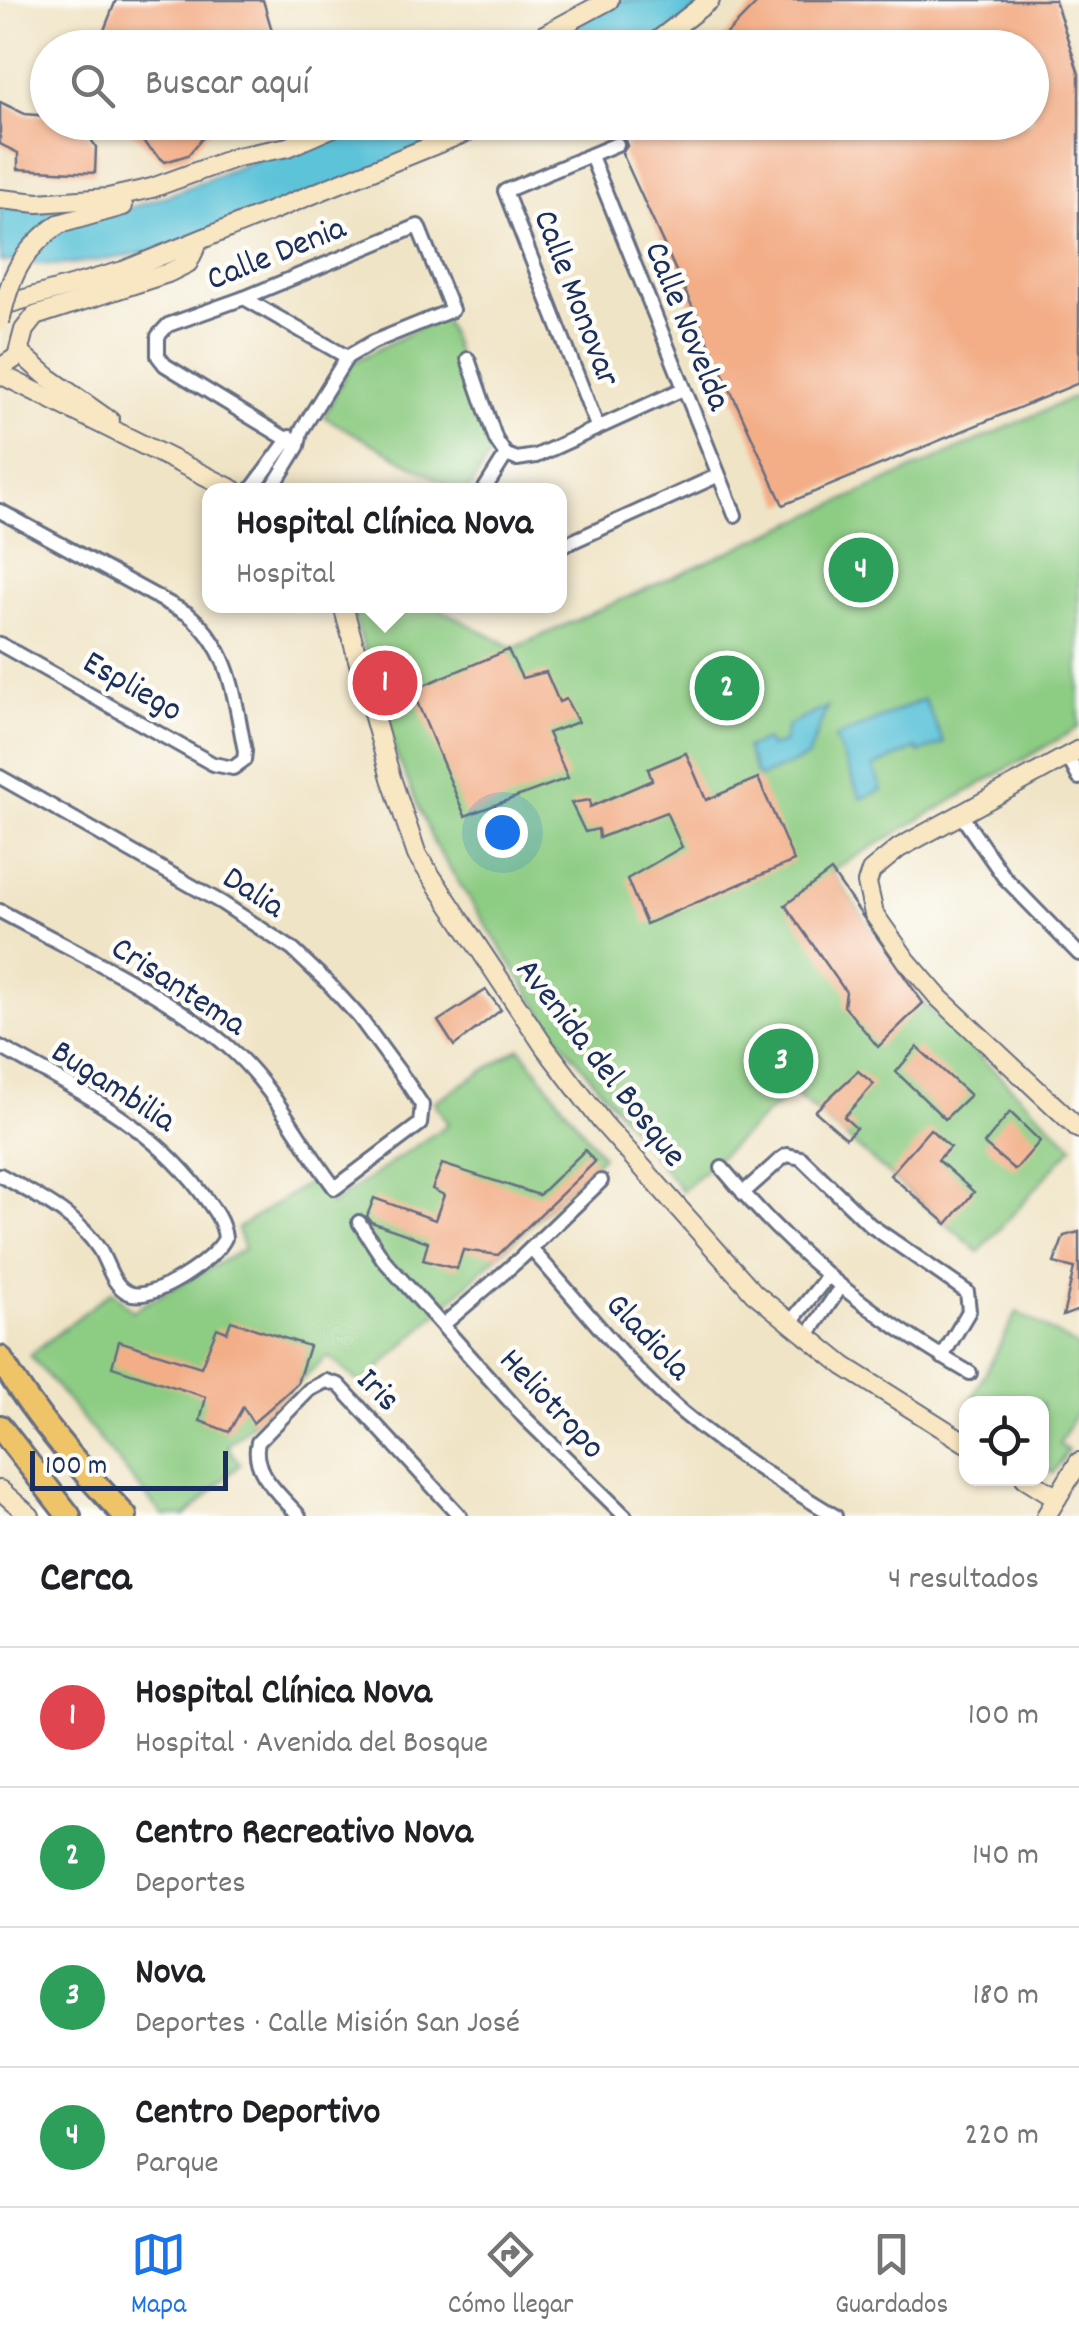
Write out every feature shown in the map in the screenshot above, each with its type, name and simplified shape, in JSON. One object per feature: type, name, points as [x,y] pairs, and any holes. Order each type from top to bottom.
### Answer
[{"type":"highway","points":[[0,1358],[16,1386],[77,1465],[125,1516]]},
{"type":"highway","points":[[0,1427],[69,1516]]},
{"type":"street","points":[[553,30],[609,0]]},
{"type":"street","points":[[671,30],[710,0]]},
{"type":"street","points":[[0,322],[10,279],[27,250],[59,224],[174,193],[304,140]]},
{"type":"street","points":[[0,306],[123,271],[447,140]]},
{"type":"street","points":[[591,156],[618,144]]},
{"type":"street","points":[[0,199],[38,204],[108,198],[152,188],[237,157],[288,147]]},
{"type":"street","name":"Calle Monovar","points":[[591,156],[505,190],[597,426]]},
{"type":"street","name":"Calle Novelda","points":[[591,156],[735,515]]},
{"type":"street","name":"Calle Denia","points":[[292,442],[164,364],[158,356],[158,336],[168,325],[418,226],[452,310],[346,357]]},
{"type":"street","points":[[198,242],[188,263],[168,273],[35,316],[24,330],[14,362],[0,371],[220,483]]},
{"type":"street","points":[[244,298],[346,357],[301,431],[257,483]]},
{"type":"street","points":[[18,352],[133,440]]},
{"type":"street","points":[[468,359],[496,440],[506,455],[517,459],[536,456],[682,389]]},
{"type":"street","points":[[274,483],[292,442]]},
{"type":"street","points":[[488,483],[506,455]]},
{"type":"street","points":[[567,544],[718,476]]},
{"type":"street","name":"Espliego","points":[[0,511],[188,614],[207,630],[226,663],[246,751],[240,766],[225,768],[213,764],[0,644]]},
{"type":"street","name":"Avenida del Bosque","points":[[346,613],[418,856],[534,1032],[602,1122],[727,1265],[806,1338],[959,1439]]},
{"type":"street","points":[[1079,778],[1074,754],[881,862],[866,884],[874,914],[939,998],[1079,1129]]},
{"type":"street","name":"Dalia","points":[[0,776],[222,903],[292,950],[359,1017],[422,1105],[423,1114],[414,1132],[335,1188]]},
{"type":"street","points":[[961,814],[1004,878],[1079,954]]},
{"type":"street","name":"Crisantema","points":[[0,911],[151,995],[226,1046],[269,1092],[335,1188]]},
{"type":"street","name":"Bugambilia","points":[[0,1047],[142,1130],[181,1166],[218,1215],[225,1238],[214,1256],[156,1292],[134,1295],[120,1286],[97,1246],[58,1208],[0,1175]]},
{"type":"street","points":[[743,1194],[780,1159],[800,1158],[870,1225],[966,1292],[969,1311],[942,1356]]},
{"type":"street","points":[[722,1168],[743,1194],[840,1288],[970,1373]]},
{"type":"street","points":[[442,1325],[531,1249],[601,1181]]},
{"type":"street","name":"Heliotropo","points":[[359,1222],[383,1260],[524,1417],[625,1516]]},
{"type":"street","name":"Gladiola","points":[[531,1249],[666,1397],[750,1463],[835,1516]]},
{"type":"street","points":[[789,1324],[827,1277]]},
{"type":"street","points":[[806,1338],[840,1288]]},
{"type":"street","name":"Iris","points":[[299,1516],[262,1474],[256,1452],[258,1442],[318,1382],[333,1382],[460,1516]]},
{"type":"street","points":[[1046,1516],[1079,1463]]},
{"type":"street","points":[[1037,1486],[1057,1498]]},
{"type":"street","points":[[0,1490],[30,1516]]},
{"type":"green space","points":[[443,316],[493,450],[473,483],[444,483],[324,417],[351,363]]},
{"type":"green space","points":[[1079,395],[1079,727],[831,871],[923,1003],[1073,1146],[979,1252],[792,1091],[682,1191],[554,1031],[434,844],[395,751],[353,613],[447,613],[514,648]]},
{"type":"green space","points":[[520,1048],[602,1156],[362,1385],[328,1356],[227,1446],[240,1464],[186,1516],[163,1516],[30,1355],[112,1291],[132,1311],[244,1249],[237,1229],[314,1179],[330,1205],[448,1124],[434,1102]]},
{"type":"green space","points":[[1017,1312],[1079,1347],[1079,1408],[1059,1444],[1068,1451],[1053,1473],[1049,1471],[1049,1396],[974,1396]]},
{"type":"water","points":[[609,0],[710,0],[670,30],[553,30]]},
{"type":"water","points":[[304,140],[449,140],[198,242],[59,265],[0,261],[0,205],[103,217],[175,193]]},
{"type":"water","points":[[924,699],[944,743],[919,753],[917,748],[874,767],[882,790],[861,799],[835,738]]},
{"type":"water","points":[[827,707],[808,757],[758,778],[746,748],[766,740],[769,747],[783,743],[787,726]]},
{"type":"building","points":[[116,0],[263,0],[272,30],[104,30]]},
{"type":"building","points":[[760,0],[1055,0],[1079,74],[1079,383],[783,505],[622,153],[627,146],[625,140],[1049,140],[1049,30],[731,30]]},
{"type":"building","points":[[0,102],[30,114],[30,140],[92,140],[96,147],[95,173],[18,169],[18,153],[0,144]]},
{"type":"building","points":[[141,140],[201,140],[188,155],[165,162]]},
{"type":"building","points":[[508,650],[522,678],[546,672],[559,702],[566,699],[578,722],[548,733],[568,778],[465,816],[412,690]]},
{"type":"building","points":[[686,753],[706,800],[758,778],[794,861],[646,924],[627,879],[682,847],[666,812],[599,838],[598,829],[585,832],[571,803],[590,800],[590,807],[652,780],[648,769]]},
{"type":"building","points":[[831,871],[923,1003],[878,1047],[844,1006],[846,992],[785,905]]},
{"type":"building","points":[[486,990],[501,1010],[454,1046],[438,1021]]},
{"type":"building","points":[[917,1047],[970,1095],[945,1119],[896,1072]]},
{"type":"building","points":[[858,1071],[874,1084],[844,1117],[856,1128],[846,1138],[815,1111]]},
{"type":"building","points":[[1010,1112],[1040,1141],[1015,1170],[984,1144]]},
{"type":"building","points":[[930,1129],[950,1147],[938,1160],[974,1192],[947,1224],[890,1175]]},
{"type":"building","points":[[585,1150],[595,1162],[498,1255],[463,1250],[457,1269],[423,1260],[428,1242],[371,1222],[367,1216],[374,1198],[435,1220],[444,1195],[432,1189],[442,1164],[539,1195]]},
{"type":"building","points":[[1079,1232],[1079,1310],[1063,1316],[1074,1268],[1054,1263],[1064,1236]]},
{"type":"building","points":[[231,1321],[309,1346],[297,1384],[253,1423],[243,1407],[229,1432],[200,1421],[206,1397],[112,1367],[119,1341],[201,1367],[217,1328],[227,1332]]},
{"type":"place","name":"Centro Deportivo","points":[[861,570]]},
{"type":"place","name":"Hospital Clínica Nova","points":[[385,683]]},
{"type":"place","name":"Centro Recreativo Nova","points":[[727,688]]},
{"type":"place","name":"Nova","points":[[781,1061]]}]
